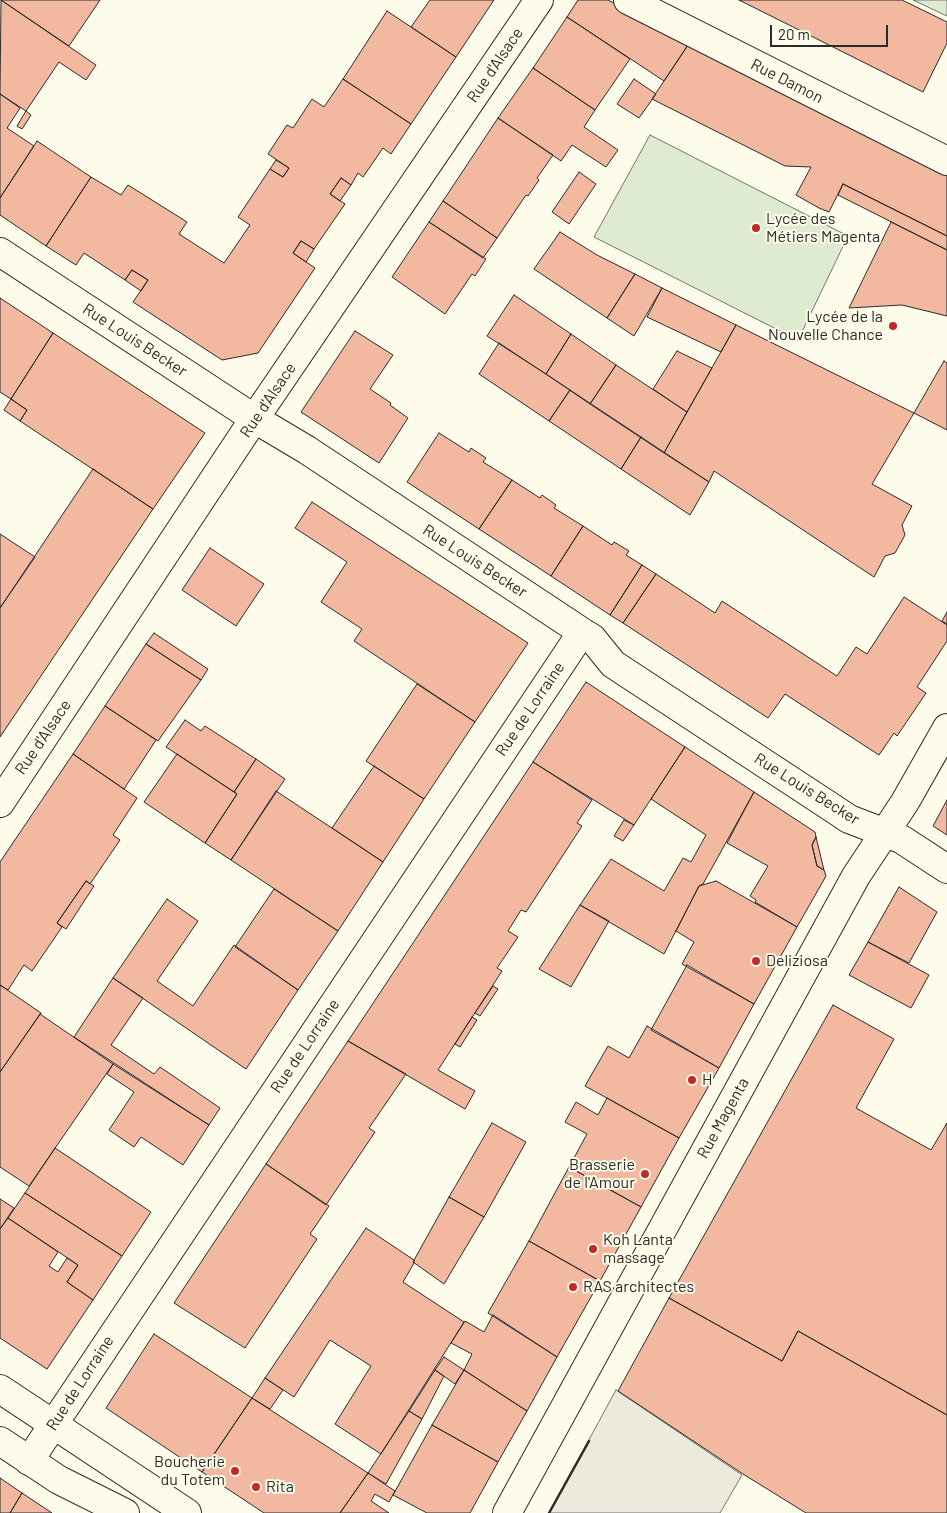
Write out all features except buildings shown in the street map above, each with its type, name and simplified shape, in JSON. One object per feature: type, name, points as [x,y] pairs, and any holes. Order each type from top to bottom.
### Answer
[{"type":"street","name":"Rue d'Alsace","points":[[0,803],[255,419],[540,0]]},
{"type":"street","name":"Rue Damon","points":[[628,0],[947,161]]},
{"type":"street","name":"Rue Louis Becker","points":[[0,252],[255,419],[307,450],[592,638],[613,664],[849,819],[901,839],[947,869]]},
{"type":"street","name":"Rue de Lorraine","points":[[29,1461],[582,632]]},
{"type":"street","name":"Rue Magenta","points":[[507,1513],[856,876],[909,796],[947,728]]},
{"type":"street","points":[[0,1389],[187,1513]]},
{"type":"street","points":[[0,1441],[59,1480],[125,1513]]},
{"type":"green space","points":[[913,0],[947,0],[947,16]]},
{"type":"green space","points":[[650,135],[848,236],[798,340],[594,237]]},
{"type":"shaded area","points":[[616,1390],[742,1475],[720,1513],[549,1513]]},
{"type":"wall","points":[[549,1513],[589,1441]]},
{"type":"place","name":"Lycée des Métiers Magenta","points":[[756,228]]},
{"type":"place","name":"Lycée de la Nouvelle Chance","points":[[893,326]]},
{"type":"place","name":"Deliziosa","points":[[756,961]]},
{"type":"place","name":"H","points":[[692,1080]]},
{"type":"place","name":"Brasserie de l'Amour","points":[[645,1174]]},
{"type":"place","name":"Koh Lanta massage","points":[[593,1249]]},
{"type":"place","name":"RAS architectes","points":[[573,1287]]},
{"type":"place","name":"Boucherie du Totem","points":[[235,1471]]},
{"type":"place","name":"Rita","points":[[256,1487]]}]
